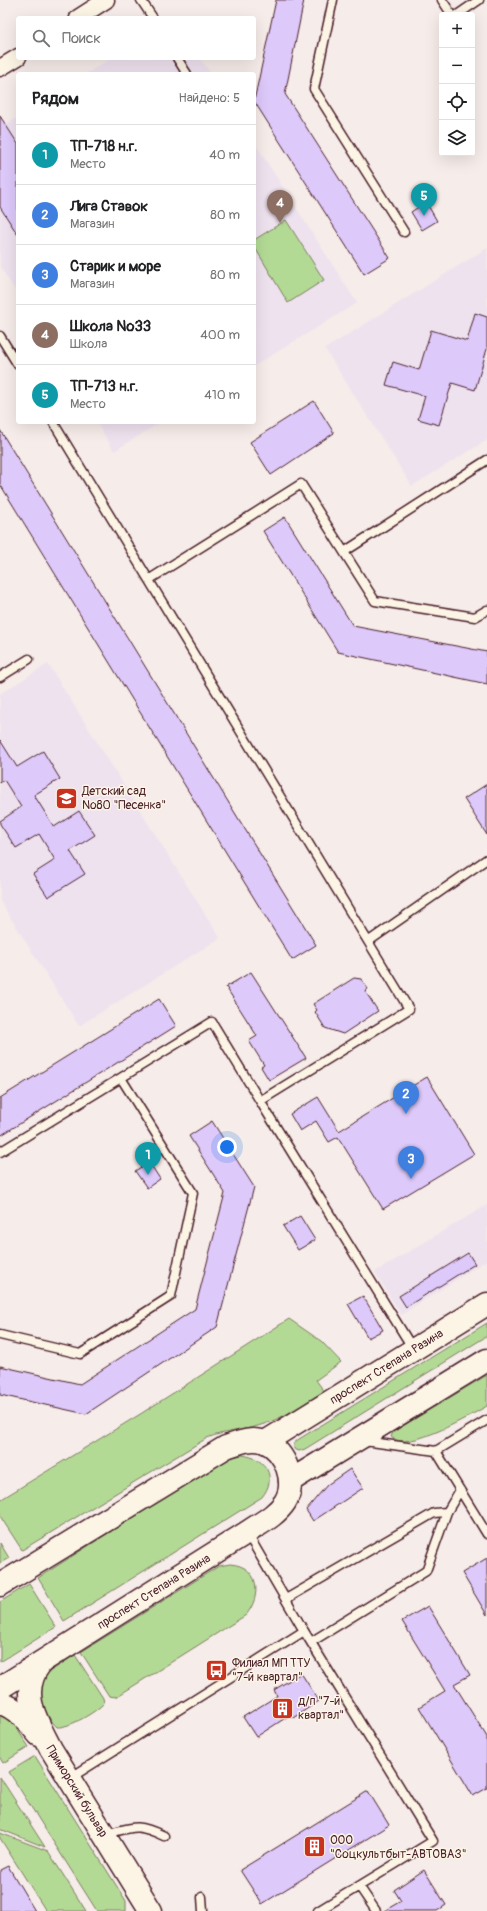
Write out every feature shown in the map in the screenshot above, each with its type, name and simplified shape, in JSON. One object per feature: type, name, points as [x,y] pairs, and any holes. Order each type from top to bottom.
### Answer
[{"type":"main road","name":"проспект Степана Разина","points":[[265,1442],[487,1304]]},
{"type":"main road","points":[[0,1585],[226,1447],[245,1440],[265,1442],[277,1452],[288,1468],[290,1480],[487,1360]]},
{"type":"main road","name":"проспект Степана Разина","points":[[0,1688],[276,1513],[285,1502],[290,1491],[290,1480]]},
{"type":"main road","points":[[0,1574],[28,1568]]},
{"type":"main road","name":"Приморский бульвар","points":[[40,1664],[30,1681],[29,1694],[38,1722],[51,1749],[151,1911]]},
{"type":"main road","points":[[0,1703],[6,1704],[26,1720],[51,1749]]},
{"type":"street","points":[[81,16],[106,0]]},
{"type":"street","points":[[0,68],[16,58]]},
{"type":"lane","points":[[141,0],[151,16]]},
{"type":"lane","points":[[333,0],[314,89],[404,232]]},
{"type":"lane","points":[[442,0],[450,12]]},
{"type":"lane","points":[[461,12],[479,0]]},
{"type":"lane","points":[[178,60],[186,72]]},
{"type":"lane","points":[[0,336],[16,362]]},
{"type":"lane","points":[[54,424],[409,1009],[260,1100]]},
{"type":"lane","points":[[344,552],[487,460]]},
{"type":"lane","points":[[150,580],[301,484],[375,602],[475,617],[487,610]]},
{"type":"lane","points":[[0,677],[29,659]]},
{"type":"lane","points":[[369,941],[487,859]]},
{"type":"lane","points":[[0,1152],[212,1022],[413,1349]]},
{"type":"lane","points":[[0,1335],[80,1354],[171,1296],[193,1193],[121,1078]]},
{"type":"lane","points":[[355,1440],[436,1451],[487,1420]]},
{"type":"lane","points":[[436,1451],[487,1534]]},
{"type":"lane","points":[[311,1642],[426,1571],[447,1512],[460,1490]]},
{"type":"lane","points":[[286,1599],[434,1513],[447,1512]]},
{"type":"lane","points":[[246,1533],[304,1631],[433,1841],[318,1911]]},
{"type":"lane","points":[[69,1778],[304,1631]]},
{"type":"lane","points":[[104,1834],[138,1826],[145,1827],[164,1836]]},
{"type":"lane","points":[[360,1886],[376,1911]]},
{"type":"lane","points":[[202,1897],[203,1911]]},
{"type":"shaded area","points":[[108,60],[201,60],[210,72],[89,72]]},
{"type":"shaded area","points":[[16,118],[16,292],[0,266],[0,129]]},
{"type":"shaded area","points":[[256,145],[357,303],[256,365]]},
{"type":"shaded area","points":[[487,248],[487,440],[412,486],[325,349]]},
{"type":"shaded area","points":[[97,424],[158,424],[114,451]]},
{"type":"shaded area","name":"Детский сад №80 \"Песенка\"","points":[[48,664],[220,938],[79,1026],[0,901],[0,694]]},
{"type":"shaded area","points":[[487,1205],[487,1260],[401,1315],[375,1272]]},
{"type":"green space","points":[[286,220],[324,280],[288,303],[256,249],[256,239]]},
{"type":"green space","points":[[289,1319],[321,1341],[341,1362],[316,1380],[324,1391],[278,1419],[254,1427],[207,1438],[22,1550],[0,1516],[0,1500],[142,1413]]},
{"type":"green space","points":[[487,1323],[487,1336],[305,1449],[299,1451],[294,1449],[294,1443],[299,1439]]},
{"type":"green space","points":[[487,1375],[487,1406],[454,1424],[424,1437],[399,1441],[391,1437],[393,1432]]},
{"type":"green space","points":[[242,1455],[258,1460],[267,1470],[269,1482],[267,1490],[262,1497],[64,1621],[38,1578],[218,1463],[227,1458]]},
{"type":"green space","points":[[0,1543],[9,1558],[0,1563]]},
{"type":"green space","points":[[230,1564],[240,1566],[247,1570],[255,1583],[256,1591],[254,1599],[246,1615],[116,1697],[109,1696],[81,1652],[219,1566]]},
{"type":"green space","points":[[29,1584],[56,1627],[0,1662],[0,1602]]},
{"type":"green space","points":[[75,1655],[103,1698],[104,1703],[82,1719],[62,1727],[57,1727],[48,1717],[42,1703],[40,1696],[41,1682],[43,1676]]},
{"type":"green space","points":[[0,1713],[11,1720],[29,1747],[3,1763],[0,1758]]},
{"type":"green space","points":[[35,1756],[126,1901],[126,1911],[97,1911],[9,1772]]},
{"type":"green space","points":[[0,1777],[45,1847],[0,1829]]},
{"type":"green space","points":[[0,1833],[48,1851],[86,1911],[46,1911],[0,1838]]},
{"type":"building","points":[[276,0],[304,0],[285,94],[390,258],[364,274],[256,104],[256,92]]},
{"type":"building","points":[[0,116],[16,141],[16,232],[0,207]]},
{"type":"building","points":[[426,202],[437,221],[422,230],[411,212]]},
{"type":"building","points":[[475,313],[487,317],[487,349],[475,390],[452,383],[439,425],[418,419],[425,396],[386,385],[393,362],[419,370],[431,330],[467,341]]},
{"type":"building","points":[[314,401],[334,433],[271,475],[250,442]]},
{"type":"building","points":[[0,430],[316,945],[292,960],[0,484]]},
{"type":"building","points":[[285,517],[353,626],[487,652],[487,684],[338,652],[263,531]]},
{"type":"building","points":[[0,740],[17,767],[43,751],[60,779],[34,795],[54,827],[79,811],[95,835],[70,851],[85,874],[48,897],[33,874],[55,860],[39,834],[16,848],[0,824],[0,821],[21,807],[4,780],[0,783]]},
{"type":"building","points":[[487,784],[487,835],[464,799]]},
{"type":"building","points":[[251,972],[306,1058],[269,1080],[261,1067],[264,1065],[249,1041],[257,1036],[226,987]]},
{"type":"building","points":[[354,978],[361,979],[368,989],[365,991],[378,1011],[343,1034],[325,1028],[315,1012],[317,1010],[313,1004]]},
{"type":"building","points":[[159,999],[176,1026],[0,1136],[0,1098]]},
{"type":"building","points":[[427,1077],[474,1154],[383,1209],[338,1137],[329,1142],[316,1121],[300,1131],[290,1114],[318,1097],[339,1131]]},
{"type":"building","points":[[212,1121],[254,1187],[217,1327],[86,1414],[0,1395],[0,1366],[80,1384],[195,1309],[225,1193],[189,1136]]},
{"type":"building","points":[[149,1162],[160,1179],[147,1188],[135,1171]]},
{"type":"building","points":[[300,1216],[315,1240],[298,1250],[283,1226]]},
{"type":"building","points":[[468,1253],[475,1264],[406,1307],[399,1296]]},
{"type":"building","points":[[363,1296],[383,1330],[368,1338],[348,1304]]},
{"type":"building","points":[[350,1469],[363,1488],[313,1521],[306,1510],[327,1485]]},
{"type":"building","points":[[487,1558],[487,1615],[462,1573]]},
{"type":"building","points":[[428,1606],[470,1675],[454,1684],[487,1737],[487,1788],[473,1796],[419,1707],[445,1691],[402,1621]]},
{"type":"building","name":"д/п \"7-й квартал\"","points":[[301,1673],[319,1701],[293,1718],[290,1715],[256,1737],[243,1717],[277,1696],[274,1690]]},
{"type":"building","name":"ООО \"Соцкультбыт-АВТОВАЗ\"","points":[[368,1791],[389,1825],[262,1904],[240,1870]]},
{"type":"building","points":[[8,1866],[35,1911],[0,1911],[0,1870]]},
{"type":"building","points":[[424,1870],[446,1905],[437,1911],[384,1911],[401,1901],[394,1890]]},
{"type":"place","name":"ТП-713 н.г.","points":[[424,216]]},
{"type":"place","name":"Школа №33","points":[[280,223]]},
{"type":"place","name":"Детский сад №80 \"Песенка\"","points":[[66,798]]},
{"type":"place","name":"Лига Ставок","points":[[406,1114]]},
{"type":"place","name":"ТП-718 н.г.","points":[[148,1175]]},
{"type":"place","name":"Старик и море","points":[[411,1179]]},
{"type":"place","name":"Филиал МП ТТУ \"7-й квартал\"","points":[[217,1670]]},
{"type":"place","name":"д/п \"7-й квартал\"","points":[[283,1708]]},
{"type":"place","name":"ООО \"Соцкультбыт-АВТОВАЗ\"","points":[[315,1847]]}]
